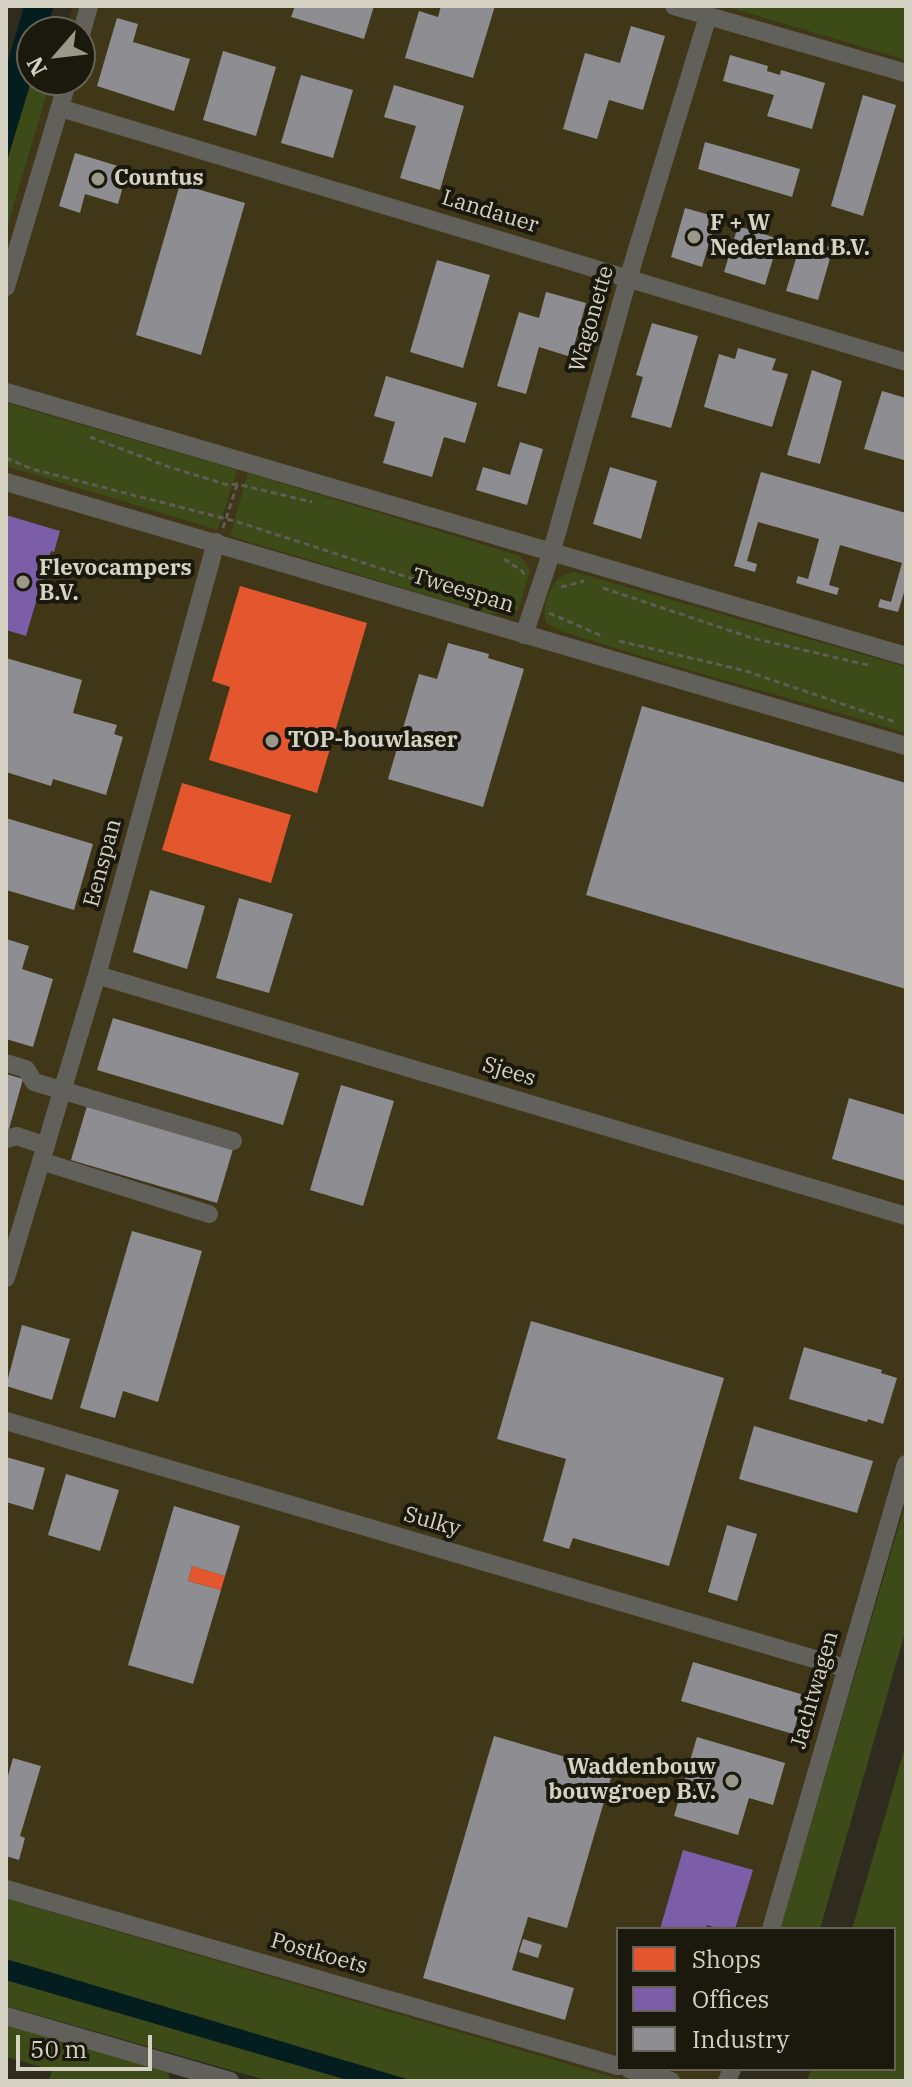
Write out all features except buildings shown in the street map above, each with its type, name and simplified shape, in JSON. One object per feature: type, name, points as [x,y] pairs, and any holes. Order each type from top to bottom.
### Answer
[{"type":"street","points":[[674,6],[906,73]]},
{"type":"street","name":"Wagonette","points":[[524,635],[551,554],[628,279],[708,16]]},
{"type":"street","points":[[6,287],[63,96]]},
{"type":"street","name":"Landauer","points":[[60,108],[906,362]]},
{"type":"street","points":[[6,392],[906,656]]},
{"type":"street","name":"Tweespan","points":[[6,482],[906,746]]},
{"type":"street","name":"Eenspan","points":[[6,1278],[97,975],[216,542]]},
{"type":"street","name":"Sjees","points":[[97,975],[906,1216]]},
{"type":"street","points":[[6,1063],[26,1069],[34,1082],[233,1141]]},
{"type":"street","points":[[6,1139],[17,1136],[44,1153],[209,1214]]},
{"type":"street","name":"Sulky","points":[[6,1421],[845,1668]]},
{"type":"street","name":"Jachtwagen","points":[[772,1927],[906,1464]]},
{"type":"street","name":"Postkoets","points":[[6,1889],[616,2065]]},
{"type":"street","points":[[6,2016],[230,2081]]},
{"type":"street","points":[[636,2071],[671,2081]]},
{"type":"path","points":[[77,433],[228,485],[237,484],[320,504]]},
{"type":"path","points":[[6,458],[32,469],[228,520],[481,601]]},
{"type":"path","points":[[216,542],[228,520],[244,461]]},
{"type":"path","points":[[499,557],[522,571],[536,597],[574,626],[606,638]]},
{"type":"path","points":[[496,606],[521,602],[584,581],[752,638],[873,667]]},
{"type":"path","points":[[617,640],[784,682],[821,699],[906,726]]},
{"type":"shaded area","points":[[73,6],[724,6],[906,60],[906,1494],[782,1927],[616,1927],[616,2071],[740,2071],[737,2081],[585,2081],[6,1922],[6,232],[46,96],[96,96],[96,16],[70,16]]},
{"type":"green space","points":[[724,6],[906,6],[906,60]]},
{"type":"green space","points":[[27,96],[46,96],[6,232],[6,164]]},
{"type":"green space","points":[[6,403],[237,470],[218,530],[6,466]]},
{"type":"green space","points":[[248,473],[520,556],[530,570],[518,611],[490,614],[230,536]]},
{"type":"green space","points":[[574,572],[906,667],[906,733],[558,630],[546,623],[547,599],[560,578]]},
{"type":"green space","points":[[906,1501],[906,1629],[821,1927],[781,1927]]},
{"type":"green space","points":[[906,1744],[906,2081],[807,2081],[810,2071],[896,2071],[896,1927],[853,1927]]},
{"type":"green space","points":[[6,1899],[625,2081],[413,2081],[6,1959]]},
{"type":"green space","points":[[6,1980],[351,2081],[269,2081],[6,2006]]},
{"type":"green space","points":[[6,2022],[168,2070],[170,2081],[49,2081],[52,2070],[6,2057]]},
{"type":"water","points":[[24,6],[54,6],[51,16],[21,16]]},
{"type":"water","points":[[16,33],[16,96],[27,96],[6,164],[6,67]]},
{"type":"water","points":[[6,1959],[413,2081],[351,2081],[6,1980]]},
{"type":"place","name":"Countus","points":[[98,179]]},
{"type":"place","name":"F + W Nederland B.V.","points":[[694,237]]},
{"type":"place","name":"Flevocampers B.V.","points":[[23,582]]},
{"type":"place","name":"TOP-bouwlaser","points":[[272,741]]},
{"type":"place","name":"Waddenbouw bouwgroep B.V.","points":[[732,1781]]}]
